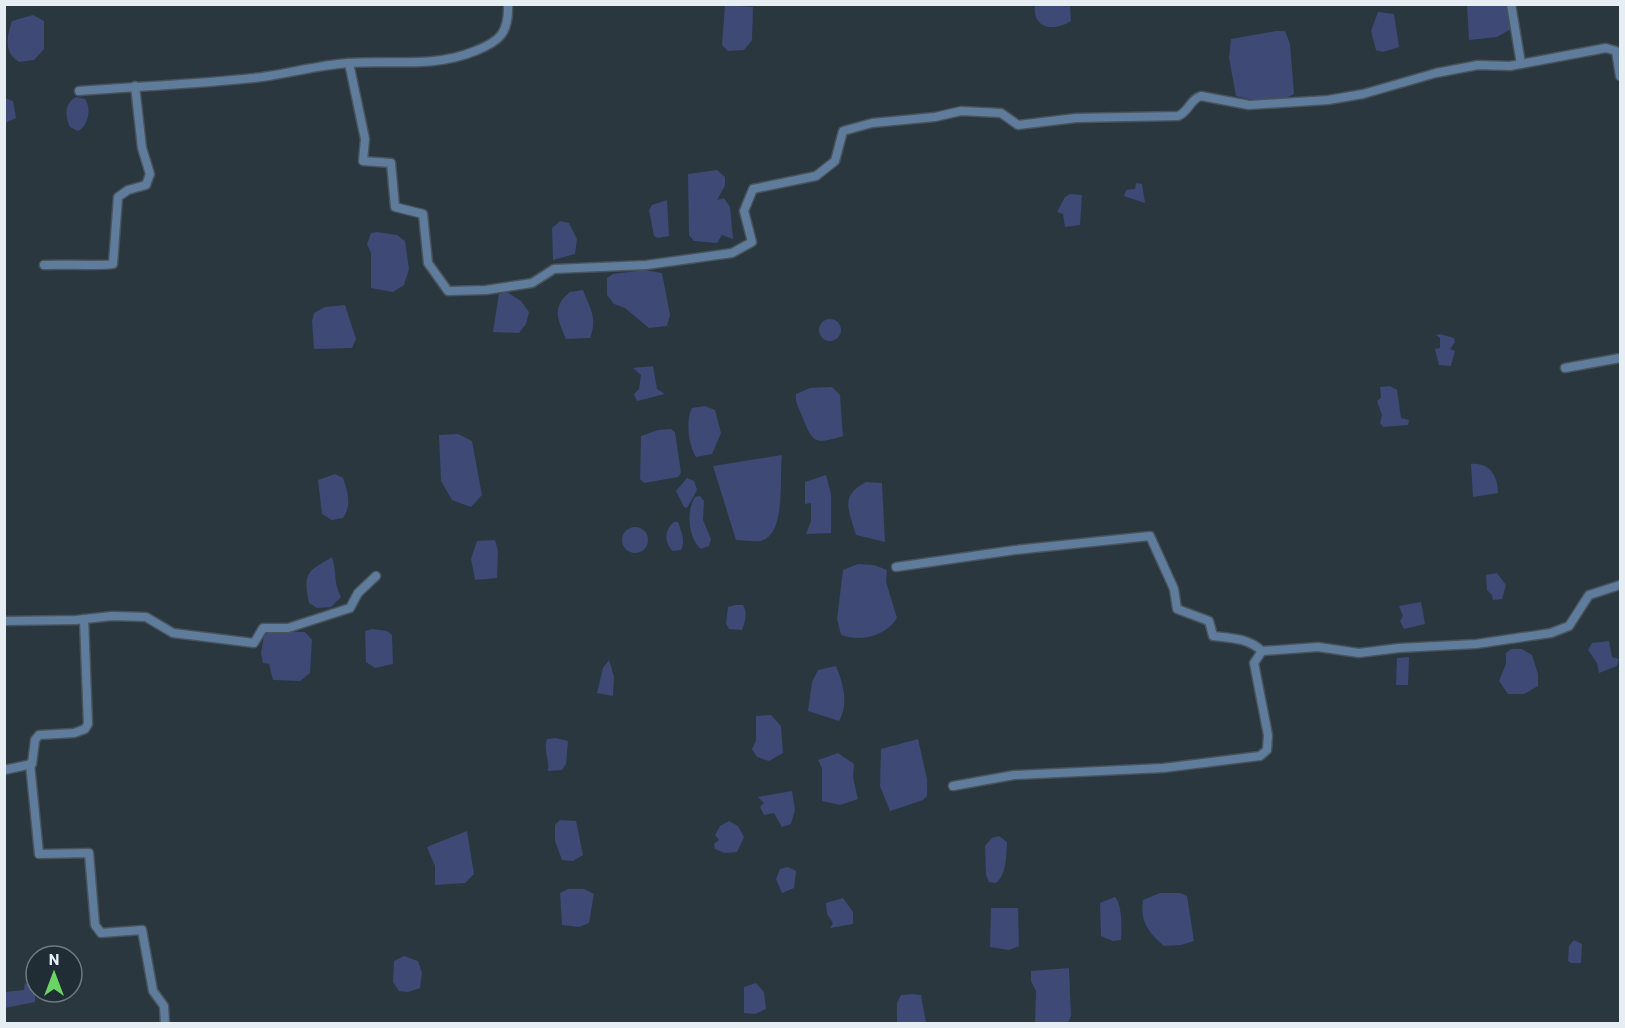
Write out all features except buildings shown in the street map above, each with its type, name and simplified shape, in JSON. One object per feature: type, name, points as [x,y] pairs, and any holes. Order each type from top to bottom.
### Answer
[{"type":"street","points":[[79,91],[264,76],[349,63],[429,62],[476,51],[503,35],[509,23],[508,4]]},
{"type":"street","points":[[1511,4],[1521,64]]},
{"type":"street","points":[[349,63],[365,139],[363,161],[391,163],[395,207],[423,214],[428,263],[448,291],[486,290],[532,283],[554,269],[646,265],[732,253],[752,242],[744,211],[753,189],[816,176],[835,161],[843,131],[873,123],[935,117],[961,111],[1001,113],[1018,124],[1076,118],[1178,116],[1186,113],[1196,98],[1201,96],[1249,105],[1318,101],[1363,94],[1436,73],[1478,64],[1521,64],[1606,48],[1616,51],[1620,76]]},
{"type":"street","points":[[44,265],[78,263],[108,266],[113,264],[118,197],[128,190],[146,185],[150,174],[142,148],[135,86]]},
{"type":"street","points":[[1565,368],[1620,358]]},
{"type":"street","points":[[896,567],[1015,550],[1150,536],[1174,589],[1177,609],[1209,621],[1213,636],[1241,639],[1254,644],[1262,651],[1318,647],[1359,653],[1399,648],[1476,644],[1551,633],[1569,626],[1589,595],[1620,585]]},
{"type":"street","points":[[4,621],[112,616],[146,618],[173,633],[254,643],[263,628],[288,628],[350,608],[358,593],[376,576]]},
{"type":"street","points":[[4,770],[30,764],[34,760],[35,740],[39,735],[74,733],[85,729],[88,724],[84,619]]},
{"type":"street","points":[[953,786],[1014,775],[1163,768],[1260,756],[1267,750],[1268,735],[1254,663],[1262,651]]},
{"type":"street","points":[[30,764],[39,854],[89,853],[95,925],[101,933],[142,930],[153,991],[164,1006],[165,1023]]},
{"type":"water","points":[[725,5],[753,7],[752,40],[744,50],[728,51],[722,45]]},
{"type":"water","points":[[1035,5],[1070,5],[1071,21],[1058,27],[1041,24],[1035,13]]},
{"type":"water","points":[[1467,5],[1507,5],[1511,29],[1497,37],[1469,40]]},
{"type":"water","points":[[1378,12],[1394,14],[1399,47],[1383,52],[1376,50],[1371,31]]},
{"type":"water","points":[[33,15],[44,21],[44,49],[34,60],[19,62],[8,49],[10,27],[12,21]]},
{"type":"water","points":[[1285,31],[1290,44],[1294,94],[1265,101],[1236,96],[1229,58],[1231,39]]},
{"type":"water","points":[[76,97],[85,99],[88,108],[86,121],[78,131],[70,127],[67,119],[69,103]]},
{"type":"water","points":[[5,98],[13,101],[16,118],[5,123]]},
{"type":"water","points":[[717,170],[725,177],[725,186],[717,200],[724,198],[730,207],[733,239],[722,235],[717,243],[694,241],[689,235],[688,174]]},
{"type":"water","points":[[1136,183],[1142,184],[1145,203],[1124,196],[1126,190],[1135,189]]},
{"type":"water","points":[[1070,194],[1082,195],[1080,225],[1065,227],[1063,214],[1057,212],[1065,197]]},
{"type":"water","points":[[667,200],[669,236],[658,238],[654,236],[649,210],[652,205]]},
{"type":"water","points":[[560,221],[569,223],[577,239],[575,254],[553,260],[552,228]]},
{"type":"water","points":[[371,233],[397,235],[405,241],[409,269],[404,285],[393,292],[371,288],[371,253],[367,244]]},
{"type":"water","points":[[644,270],[662,273],[670,315],[667,326],[649,328],[625,308],[614,304],[607,295],[607,278],[613,274]]},
{"type":"water","points":[[583,290],[593,319],[590,338],[566,339],[559,320],[558,308],[570,292]]},
{"type":"water","points":[[507,292],[521,301],[529,312],[526,324],[519,333],[493,332],[499,294]]},
{"type":"water","points":[[345,305],[356,339],[352,348],[314,349],[312,321],[314,313],[325,307]]},
{"type":"water","points":[[830,319],[840,326],[841,330],[834,340],[830,341],[820,334],[819,330],[826,320]]},
{"type":"water","points":[[1436,335],[1454,338],[1455,342],[1450,349],[1455,351],[1451,366],[1439,365],[1435,349],[1440,348],[1440,338]]},
{"type":"water","points":[[653,366],[657,389],[665,394],[637,401],[634,394],[639,389],[641,375],[633,368]]},
{"type":"water","points":[[1390,386],[1397,390],[1401,418],[1409,420],[1408,425],[1383,427],[1380,423],[1382,415],[1377,401],[1381,398],[1380,387]]},
{"type":"water","points":[[832,387],[840,395],[843,436],[816,440],[809,432],[796,400],[796,394],[810,388]]},
{"type":"water","points":[[705,406],[715,410],[721,433],[712,454],[696,457],[688,426],[690,413],[692,408]]},
{"type":"water","points":[[671,429],[675,432],[681,473],[678,477],[644,483],[640,479],[641,436],[658,430]]},
{"type":"water","points":[[458,434],[472,441],[482,495],[471,507],[452,500],[441,481],[439,435]]},
{"type":"water","points":[[782,455],[780,504],[774,528],[769,537],[760,541],[736,540],[713,466]]},
{"type":"water","points":[[1471,464],[1483,465],[1492,472],[1498,493],[1473,497]]},
{"type":"water","points":[[335,474],[343,478],[348,494],[348,508],[343,518],[332,520],[322,514],[318,480]]},
{"type":"water","points":[[826,475],[831,494],[831,533],[806,534],[811,521],[811,503],[805,504],[805,482]]},
{"type":"water","points":[[687,478],[694,481],[697,490],[687,508],[684,507],[676,491]]},
{"type":"water","points":[[866,482],[882,483],[885,542],[856,535],[849,511],[849,498],[858,487]]},
{"type":"water","points":[[700,496],[704,501],[703,520],[711,539],[709,546],[701,549],[693,538],[690,524],[692,503],[695,497]]},
{"type":"water","points":[[674,522],[678,522],[683,543],[681,550],[673,551],[666,536]]},
{"type":"water","points":[[635,527],[644,531],[648,540],[644,549],[635,553],[626,549],[622,540],[626,531]]},
{"type":"water","points":[[495,540],[498,551],[497,578],[475,580],[471,559],[477,541]]},
{"type":"water","points":[[332,557],[341,597],[331,607],[317,608],[309,603],[307,579],[312,570]]},
{"type":"water","points":[[858,564],[874,565],[887,570],[886,582],[897,618],[886,630],[864,638],[841,635],[837,619],[843,570]]},
{"type":"water","points":[[1497,573],[1506,585],[1502,599],[1493,600],[1487,590],[1486,575]]},
{"type":"water","points":[[1421,602],[1425,624],[1404,629],[1400,621],[1403,616],[1399,606]]},
{"type":"water","points":[[743,605],[745,608],[742,630],[729,629],[726,624],[728,607]]},
{"type":"water","points":[[372,629],[387,631],[392,635],[393,664],[375,668],[366,662],[365,631]]},
{"type":"water","points":[[270,632],[305,632],[312,640],[310,673],[300,681],[273,680],[269,664],[263,663],[261,653],[264,635]]},
{"type":"water","points":[[1609,641],[1612,657],[1619,659],[1617,666],[1599,673],[1597,663],[1588,650],[1592,643]]},
{"type":"water","points":[[1511,649],[1522,649],[1532,655],[1538,674],[1538,686],[1524,694],[1508,694],[1499,681],[1506,664],[1506,653]]},
{"type":"water","points":[[1409,657],[1408,685],[1396,685],[1397,658]]},
{"type":"water","points":[[609,660],[614,677],[613,696],[597,693],[603,668]]},
{"type":"water","points":[[836,666],[843,686],[844,701],[839,721],[808,711],[812,682],[818,670]]},
{"type":"water","points":[[771,715],[781,726],[783,753],[769,761],[757,757],[752,749],[756,741],[756,716]]},
{"type":"water","points":[[556,738],[568,741],[566,764],[562,770],[548,771],[547,739]]},
{"type":"water","points":[[918,739],[927,779],[927,796],[923,800],[890,811],[880,786],[881,749]]},
{"type":"water","points":[[838,753],[854,764],[853,777],[858,799],[840,805],[822,801],[822,768],[818,760]]},
{"type":"water","points":[[792,791],[795,810],[791,824],[782,827],[774,813],[764,815],[760,807],[764,803],[758,797]]},
{"type":"water","points":[[560,820],[576,821],[583,855],[573,861],[562,860],[555,841],[555,825]]},
{"type":"water","points":[[729,821],[738,826],[744,837],[737,852],[725,853],[715,849],[714,844],[719,840],[715,835],[720,826]]},
{"type":"water","points":[[467,831],[474,874],[465,883],[435,885],[435,866],[427,847]]},
{"type":"water","points":[[999,836],[1007,842],[1004,870],[996,883],[989,882],[986,875],[985,846],[992,838]]},
{"type":"water","points":[[788,867],[796,871],[794,888],[782,893],[776,879],[780,869]]},
{"type":"water","points":[[568,889],[584,889],[594,894],[589,923],[579,927],[562,925],[560,893]]},
{"type":"water","points":[[1160,893],[1180,893],[1187,896],[1194,941],[1181,945],[1164,946],[1146,926],[1142,908],[1143,900]]},
{"type":"water","points":[[1115,897],[1120,911],[1121,940],[1113,941],[1101,936],[1100,903]]},
{"type":"water","points":[[843,898],[853,912],[853,924],[830,928],[833,923],[827,914],[826,903]]},
{"type":"water","points":[[991,908],[1018,908],[1019,946],[1009,950],[990,947]]},
{"type":"water","points":[[1574,940],[1582,944],[1581,963],[1568,961],[1569,946]]},
{"type":"water","points":[[404,956],[418,961],[422,973],[420,988],[408,992],[399,991],[393,982],[394,961]]},
{"type":"water","points":[[1069,968],[1071,1016],[1068,1023],[1035,1023],[1036,991],[1031,981],[1031,971]]},
{"type":"water","points":[[756,983],[764,992],[766,1009],[755,1014],[744,1013],[744,987]]},
{"type":"water","points":[[24,990],[25,1004],[5,1008],[5,992]]},
{"type":"water","points":[[901,995],[921,995],[926,1023],[897,1023],[897,1003]]}]
